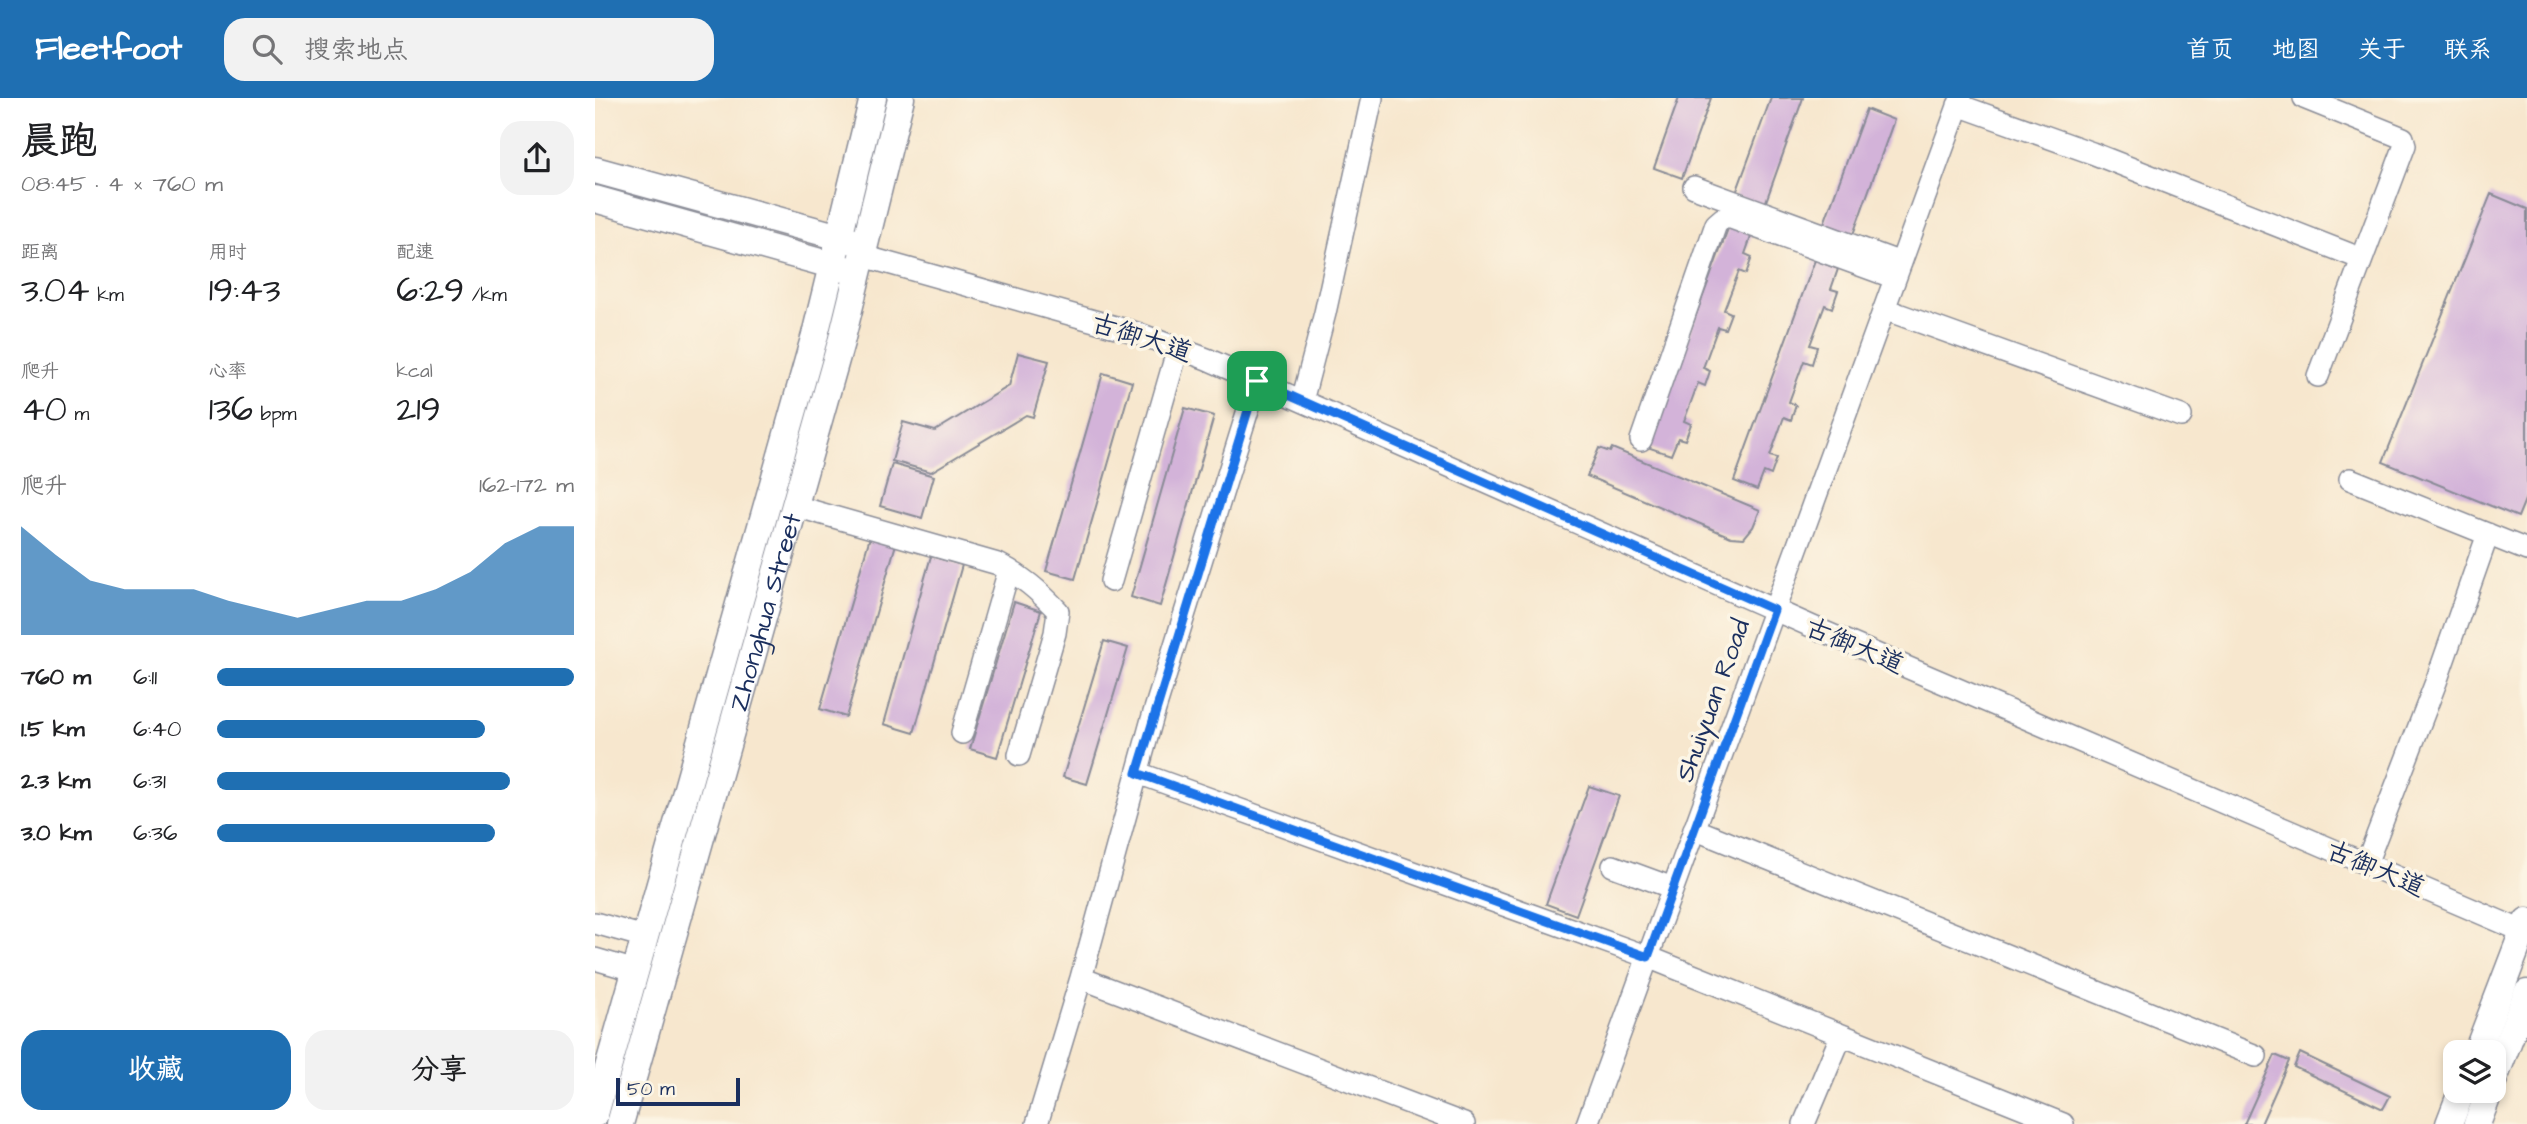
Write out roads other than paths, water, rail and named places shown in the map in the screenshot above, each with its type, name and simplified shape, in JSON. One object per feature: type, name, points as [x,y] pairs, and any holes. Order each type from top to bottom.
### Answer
[{"type":"main road","name":"Zhonghua Street","points":[[595,1114],[815,335],[873,98]]},
{"type":"main road","name":"Zhonghua Street","points":[[620,1124],[795,506],[862,258],[901,98]]},
{"type":"main road","name":"古御大道","points":[[595,170],[839,237],[862,258]]},
{"type":"main road","name":"古御大道","points":[[595,199],[832,265],[862,258]]},
{"type":"main road","points":[[2482,1040],[2526,928]]},
{"type":"main road","points":[[2506,1048],[2527,993]]},
{"type":"main road","points":[[2449,1124],[2457,1103]]},
{"type":"main road","points":[[2477,1124],[2485,1103]]},
{"type":"street","points":[[1302,401],[1325,313],[1372,98]]},
{"type":"street","points":[[2304,98],[2403,138],[2405,145],[2318,376]]},
{"type":"street","points":[[1959,101],[2362,259]]},
{"type":"street","name":"Shuiyuan Road","points":[[1587,1124],[1959,101]]},
{"type":"street","points":[[1694,187],[1898,270]]},
{"type":"street","points":[[1641,440],[1716,223],[1723,218],[1731,218],[1898,270]]},
{"type":"street","name":"古御大道","points":[[862,258],[1091,320],[1178,348],[1774,610],[2366,864],[2526,928]]},
{"type":"street","points":[[1884,309],[2181,416]]},
{"type":"street","points":[[1111,581],[1178,348]]},
{"type":"street","points":[[1037,1124],[1081,978],[1137,773],[1257,381]]},
{"type":"street","points":[[2350,479],[2527,550]]},
{"type":"street","points":[[795,506],[997,565],[1035,587],[1058,611],[1055,633],[1019,755]]},
{"type":"street","points":[[2366,864],[2436,682],[2488,534]]},
{"type":"street","points":[[961,733],[1009,570]]},
{"type":"street","points":[[1137,773],[1648,957],[2063,1124]]},
{"type":"street","points":[[1694,830],[2256,1056]]},
{"type":"street","points":[[1613,866],[1673,888]]},
{"type":"street","points":[[595,923],[645,937]]},
{"type":"street","points":[[595,959],[635,971]]},
{"type":"street","points":[[1081,978],[1464,1124]]},
{"type":"street","points":[[1804,1124],[1841,1036]]}]
